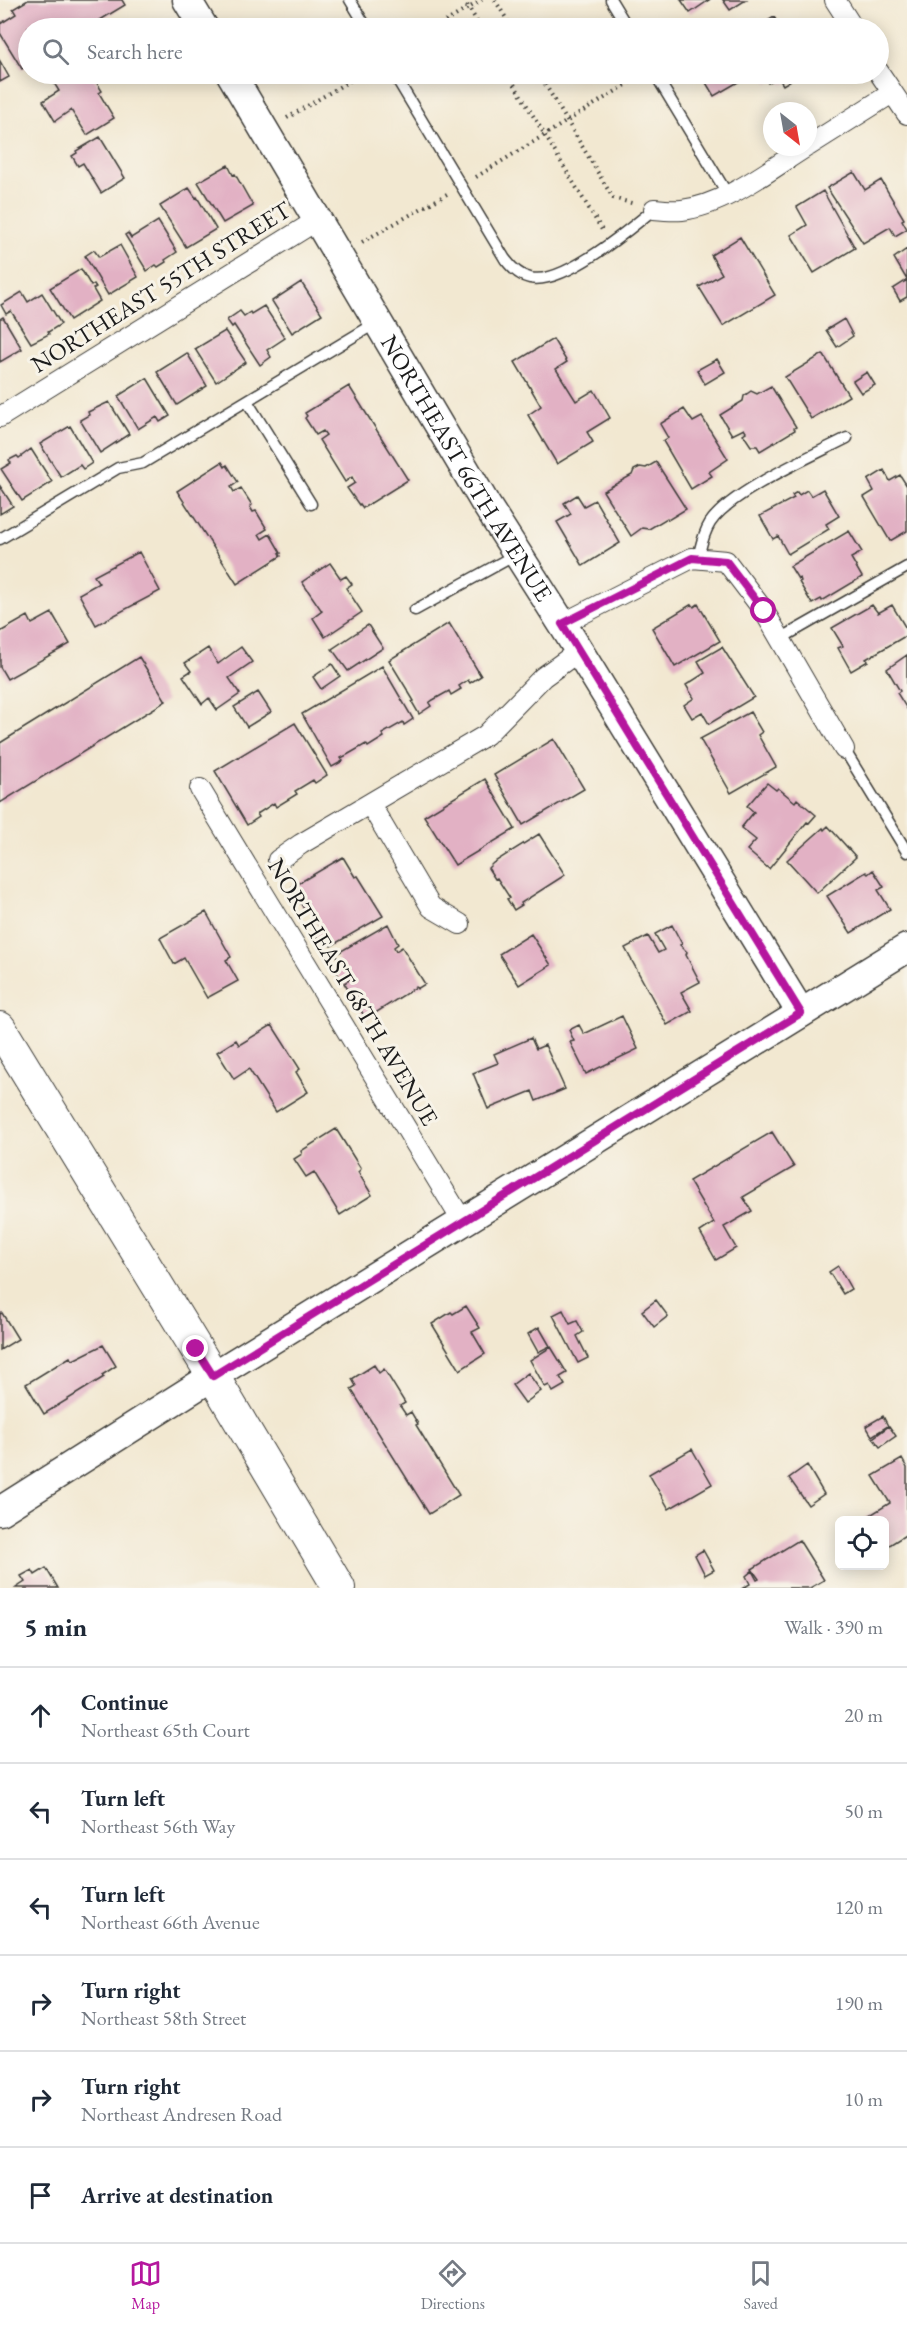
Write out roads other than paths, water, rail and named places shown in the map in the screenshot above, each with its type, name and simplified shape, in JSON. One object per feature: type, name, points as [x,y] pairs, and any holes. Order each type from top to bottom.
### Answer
[{"type":"main road","points":[[0,1028],[213,1376],[339,1588]]},
{"type":"street","points":[[187,0],[198,18]]},
{"type":"street","points":[[835,0],[847,18]]},
{"type":"street","name":"NORTHEAST 66TH AVENUE","points":[[237,84],[485,503],[579,651],[801,1013]]},
{"type":"street","points":[[887,84],[907,114]]},
{"type":"street","points":[[817,140],[892,93]]},
{"type":"street","points":[[654,209],[680,211],[696,208],[728,195],[791,156]]},
{"type":"street","name":"NORTHEAST 55TH STREET","points":[[0,417],[319,219]]},
{"type":"street","points":[[562,624],[692,558],[726,561],[764,611],[844,749]]},
{"type":"street","points":[[278,860],[301,844],[486,735],[543,677],[579,651]]},
{"type":"street","name":"NORTHEAST 68TH AVENUE","points":[[200,789],[463,1222]]},
{"type":"street","points":[[370,804],[431,906],[460,924]]},
{"type":"street","points":[[0,1511],[213,1376],[907,948]]},
{"type":"lane","points":[[350,0],[361,18]]},
{"type":"lane","points":[[611,0],[622,18]]},
{"type":"lane","points":[[400,84],[505,259],[514,270],[528,278],[544,280],[560,274],[610,244],[654,209]]},
{"type":"lane","points":[[661,84],[728,195]]},
{"type":"lane","points":[[0,539],[118,468],[143,463],[378,321]]},
{"type":"lane","points":[[247,400],[311,504]]},
{"type":"lane","points":[[698,558],[703,537],[710,523],[722,509],[741,495],[847,438]]},
{"type":"lane","points":[[415,610],[517,554]]},
{"type":"lane","points":[[780,639],[907,567]]},
{"type":"lane","points":[[844,749],[907,852]]}]
